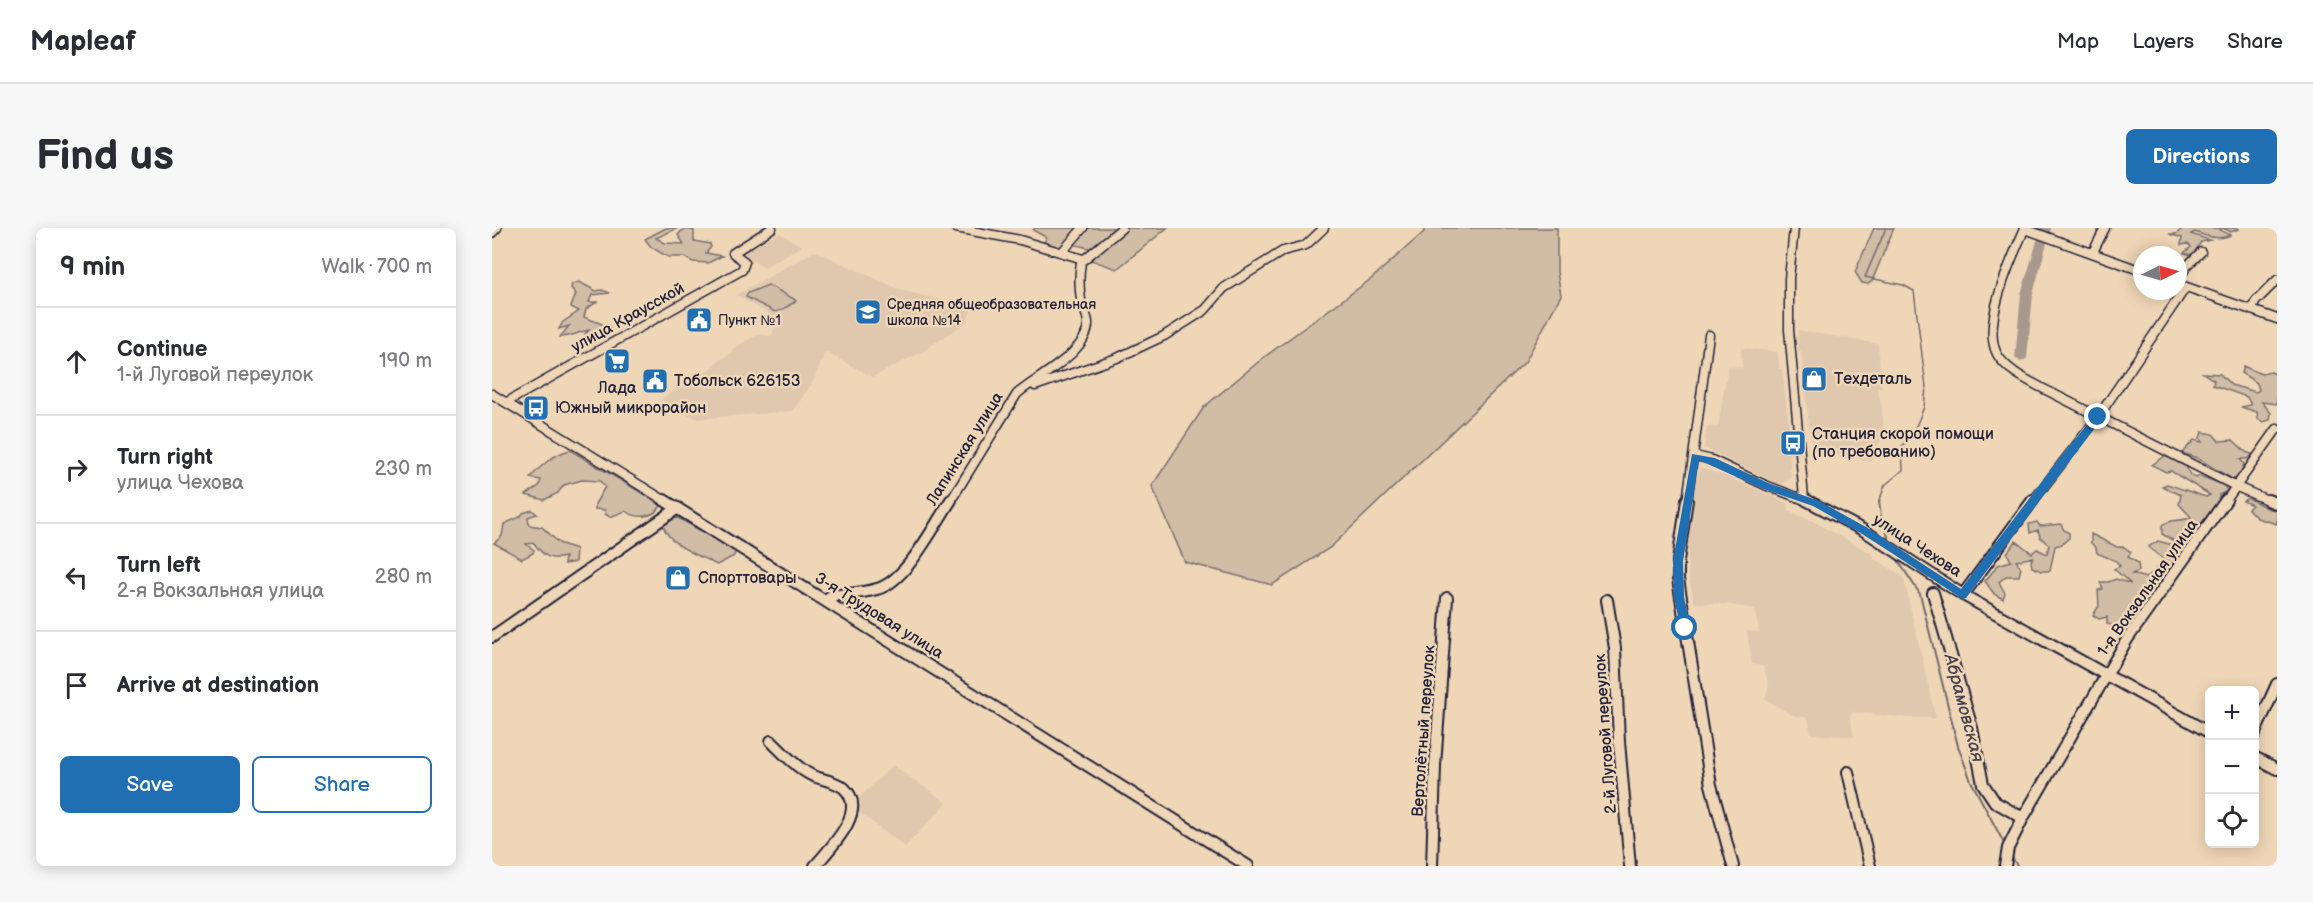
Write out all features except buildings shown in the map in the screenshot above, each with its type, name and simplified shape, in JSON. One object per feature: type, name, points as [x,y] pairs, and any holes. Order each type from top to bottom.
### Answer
[{"type":"street","points":[[492,233],[497,228]]},
{"type":"street","name":"улица Краусской","points":[[507,402],[742,270],[745,262],[734,253],[772,228]]},
{"type":"street","points":[[956,228],[987,230],[1083,259],[1122,228]]},
{"type":"street","points":[[1062,252],[1083,228]]},
{"type":"street","points":[[1017,394],[1060,376],[1117,358],[1164,336],[1205,310],[1224,288],[1283,251],[1306,245],[1324,228]]},
{"type":"street","points":[[1794,228],[1789,279],[1789,330],[1804,498]]},
{"type":"street","points":[[2133,268],[2025,228],[1997,305],[1994,331],[1995,349],[2008,366],[2032,383],[2237,487],[2277,504]]},
{"type":"street","points":[[2093,252],[2105,228]]},
{"type":"street","points":[[2187,266],[2201,252]]},
{"type":"street","name":"Лапинская улица","points":[[826,600],[831,596],[873,591],[896,578],[934,528],[1017,394],[1056,368],[1084,338],[1088,324],[1082,304],[1078,273],[1083,259]]},
{"type":"street","points":[[2251,310],[2256,301],[2277,280]]},
{"type":"street","points":[[2187,286],[2277,319]]},
{"type":"street","points":[[1963,595],[2065,457],[2098,417],[2171,300]]},
{"type":"street","points":[[1709,335],[1703,367],[1703,391],[1695,456],[1678,561],[1679,597],[1711,785],[1733,866]]},
{"type":"street","name":"3-я Трудовая улица","points":[[492,394],[826,600],[1248,866]]},
{"type":"street","name":"1-я Вокзальная улица","points":[[2005,866],[2008,848],[2023,818],[2128,638],[2277,429]]},
{"type":"street","name":"улица Чехова","points":[[1695,456],[1712,460],[1765,485],[1804,498],[1863,530],[1963,595],[2205,729]]},
{"type":"street","points":[[492,637],[678,508]]},
{"type":"street","points":[[1932,593],[1965,705],[1983,784],[1995,802],[2023,818]]},
{"type":"street","name":"Вертолётный переулок","points":[[1432,866],[1435,766],[1447,598]]},
{"type":"street","name":"2-й Луговой переулок","points":[[1607,600],[1615,648],[1618,721],[1630,866]]},
{"type":"street","points":[[2259,724],[2277,684]]},
{"type":"street","points":[[771,741],[810,775],[843,787],[851,799],[851,814],[848,823],[814,866]]},
{"type":"street","points":[[2259,760],[2277,769]]},
{"type":"street","points":[[1848,772],[1870,866]]},
{"type":"shaded area","points":[[666,228],[678,228],[656,238],[665,243],[684,244],[678,235],[683,230],[691,230],[694,231],[694,241],[710,244],[711,247],[706,253],[722,256],[708,263],[693,262],[684,257],[668,257],[651,247],[645,239]]},
{"type":"shaded area","points":[[1035,228],[1167,228],[1117,269],[1088,259],[1097,250],[1068,243],[1057,248],[1042,244],[1047,238],[1033,230]]},
{"type":"shaded area","points":[[1424,228],[1557,228],[1557,272],[1561,295],[1525,362],[1331,547],[1272,585],[1185,562],[1152,486],[1204,407],[1263,358],[1371,279],[1424,232]]},
{"type":"shaded area","points":[[1874,228],[1894,228],[1872,281],[1868,284],[1862,283],[1855,272]]},
{"type":"shaded area","points":[[2183,228],[2223,228],[2220,230],[2230,235],[2217,238],[2195,232],[2191,234],[2210,240],[2201,242],[2197,248],[2201,251],[2191,255],[2187,254],[2191,247],[2188,244],[2181,245],[2182,238],[2169,234],[2176,234]]},
{"type":"shaded area","points":[[2223,228],[2238,228],[2239,229],[2231,232]]},
{"type":"shaded area","points":[[779,233],[802,246],[764,267],[740,254]]},
{"type":"shaded area","name":"Средняя общеобразовательная школа №14","points":[[815,251],[901,290],[972,308],[967,322],[920,353],[873,377],[825,352],[813,382],[793,411],[697,419],[660,400],[713,367],[712,365],[733,352],[731,350],[759,334],[771,336],[778,322],[771,319],[771,315],[736,295]]},
{"type":"shaded area","points":[[579,282],[596,291],[602,290],[610,293],[592,295],[589,302],[597,302],[586,309],[584,317],[610,327],[610,332],[592,337],[585,334],[589,330],[560,337],[569,326],[559,329],[563,322],[579,311],[571,307],[576,294],[571,288],[572,284]]},
{"type":"shaded area","points":[[768,285],[796,301],[775,312],[746,297],[748,293]]},
{"type":"shaded area","points":[[1798,330],[1878,344],[1882,388],[1877,388],[1882,407],[1884,434],[1870,461],[1812,451],[1801,352],[1798,351]]},
{"type":"shaded area","points":[[1741,348],[1778,352],[1790,435],[1788,435],[1791,478],[1781,485],[1704,448],[1707,426],[1718,427],[1728,366],[1742,368]]},
{"type":"shaded area","points":[[2243,366],[2261,374],[2271,372],[2277,375],[2277,404],[2262,402],[2271,413],[2270,420],[2263,422],[2258,419],[2257,412],[2241,407],[2251,405],[2247,397],[2213,385],[2214,380],[2203,373],[2220,374],[2231,385],[2256,392],[2259,390],[2257,383],[2241,373]]},
{"type":"shaded area","points":[[2202,432],[2213,434],[2219,441],[2233,440],[2246,452],[2254,455],[2247,459],[2240,459],[2244,464],[2239,478],[2232,479],[2197,458],[2182,453],[2194,440],[2202,442],[2200,438]]},
{"type":"shaded area","points":[[570,450],[661,506],[649,515],[640,516],[625,511],[610,517],[605,514],[605,510],[595,509],[595,504],[605,487],[600,481],[582,480],[564,485],[558,493],[544,500],[526,495],[539,486],[541,480],[530,478],[553,457]]},
{"type":"shaded area","points":[[2165,456],[2186,466],[2190,475],[2196,478],[2200,476],[2224,485],[2227,491],[2219,495],[2219,502],[2206,522],[2198,523],[2201,528],[2181,551],[2174,565],[2166,570],[2161,580],[2154,581],[2159,587],[2138,605],[2141,609],[2133,614],[2136,618],[2131,624],[2118,627],[2107,624],[2107,617],[2099,619],[2093,615],[2099,606],[2098,590],[2103,589],[2100,582],[2116,579],[2131,584],[2114,569],[2120,566],[2116,561],[2097,553],[2091,543],[2091,534],[2131,552],[2128,557],[2138,563],[2139,571],[2132,574],[2146,578],[2166,561],[2148,547],[2158,541],[2176,546],[2179,544],[2162,534],[2162,525],[2191,517],[2179,504],[2181,495],[2162,486],[2167,484],[2206,497],[2210,495],[2171,471],[2166,472],[2152,465]]},
{"type":"shaded area","points":[[1700,468],[1723,475],[1788,503],[1789,511],[1811,520],[1874,555],[1874,558],[1901,575],[1936,718],[1909,718],[1852,712],[1850,716],[1854,737],[1811,734],[1808,718],[1792,715],[1765,699],[1769,685],[1763,666],[1752,664],[1747,631],[1759,632],[1755,609],[1726,604],[1694,603],[1688,572],[1688,547],[1695,481]]},
{"type":"shaded area","points":[[2248,498],[2269,509],[2277,509],[2277,524],[2257,518],[2248,509],[2252,505],[2243,501]]},
{"type":"shaded area","points":[[532,510],[537,514],[528,517],[529,525],[542,527],[559,543],[576,549],[575,562],[564,564],[565,557],[547,556],[534,543],[526,544],[534,550],[522,559],[494,543],[502,536],[504,524]]},
{"type":"shaded area","points":[[678,518],[736,550],[734,556],[717,565],[678,544],[671,539],[663,525],[669,520]]},
{"type":"shaded area","points":[[2037,522],[2040,526],[2061,524],[2069,533],[2069,538],[2055,546],[2050,571],[2041,571],[2032,567],[2033,557],[2016,561],[2021,568],[2019,576],[2006,576],[1999,582],[2005,593],[2003,599],[1994,594],[1985,581],[1998,565],[2011,561],[2007,553],[2016,541],[2032,553],[2037,549],[2047,554],[2049,545],[2040,537],[2038,530],[2030,533],[2029,524]]},
{"type":"shaded area","points":[[893,765],[947,803],[905,847],[855,809],[857,800]]},
{"type":"waterway","name":"Абрамовская","points":[[1879,502],[1885,485],[1903,470],[1902,447],[1917,424],[1924,407],[1926,387],[1914,291],[1903,285],[1865,277],[1886,228]]},
{"type":"waterway","points":[[2021,358],[2027,294],[2046,228]]},
{"type":"waterway","name":"Абрамовская","points":[[1879,502],[1881,517],[1889,539]]},
{"type":"waterway","name":"Абрамовская","points":[[1895,556],[1920,594],[1958,746],[1971,781],[2005,845]]},
{"type":"waterway","name":"Абрамовская","points":[[2011,855],[2017,866]]},
{"type":"place","name":"Средняя общеобразовательная школа №14","points":[[868,312]]},
{"type":"place","name":"Пункт №1","points":[[699,320]]},
{"type":"place","name":"Лада","points":[[617,361]]},
{"type":"place","name":"Техдеталь","points":[[1814,379]]},
{"type":"place","name":"Тобольск 626153","points":[[655,381]]},
{"type":"place","name":"Южный микрорайон","points":[[536,408]]},
{"type":"place","name":"Станция скорой помощи (по требованию)","points":[[1793,443]]},
{"type":"place","name":"Спорттовары","points":[[678,578]]},
{"type":"route","points":[[1685,628],[1679,597],[1678,561],[1695,456],[1712,460],[1776,490],[1816,504],[1863,530],[1963,595],[2065,457],[2098,417]]}]
